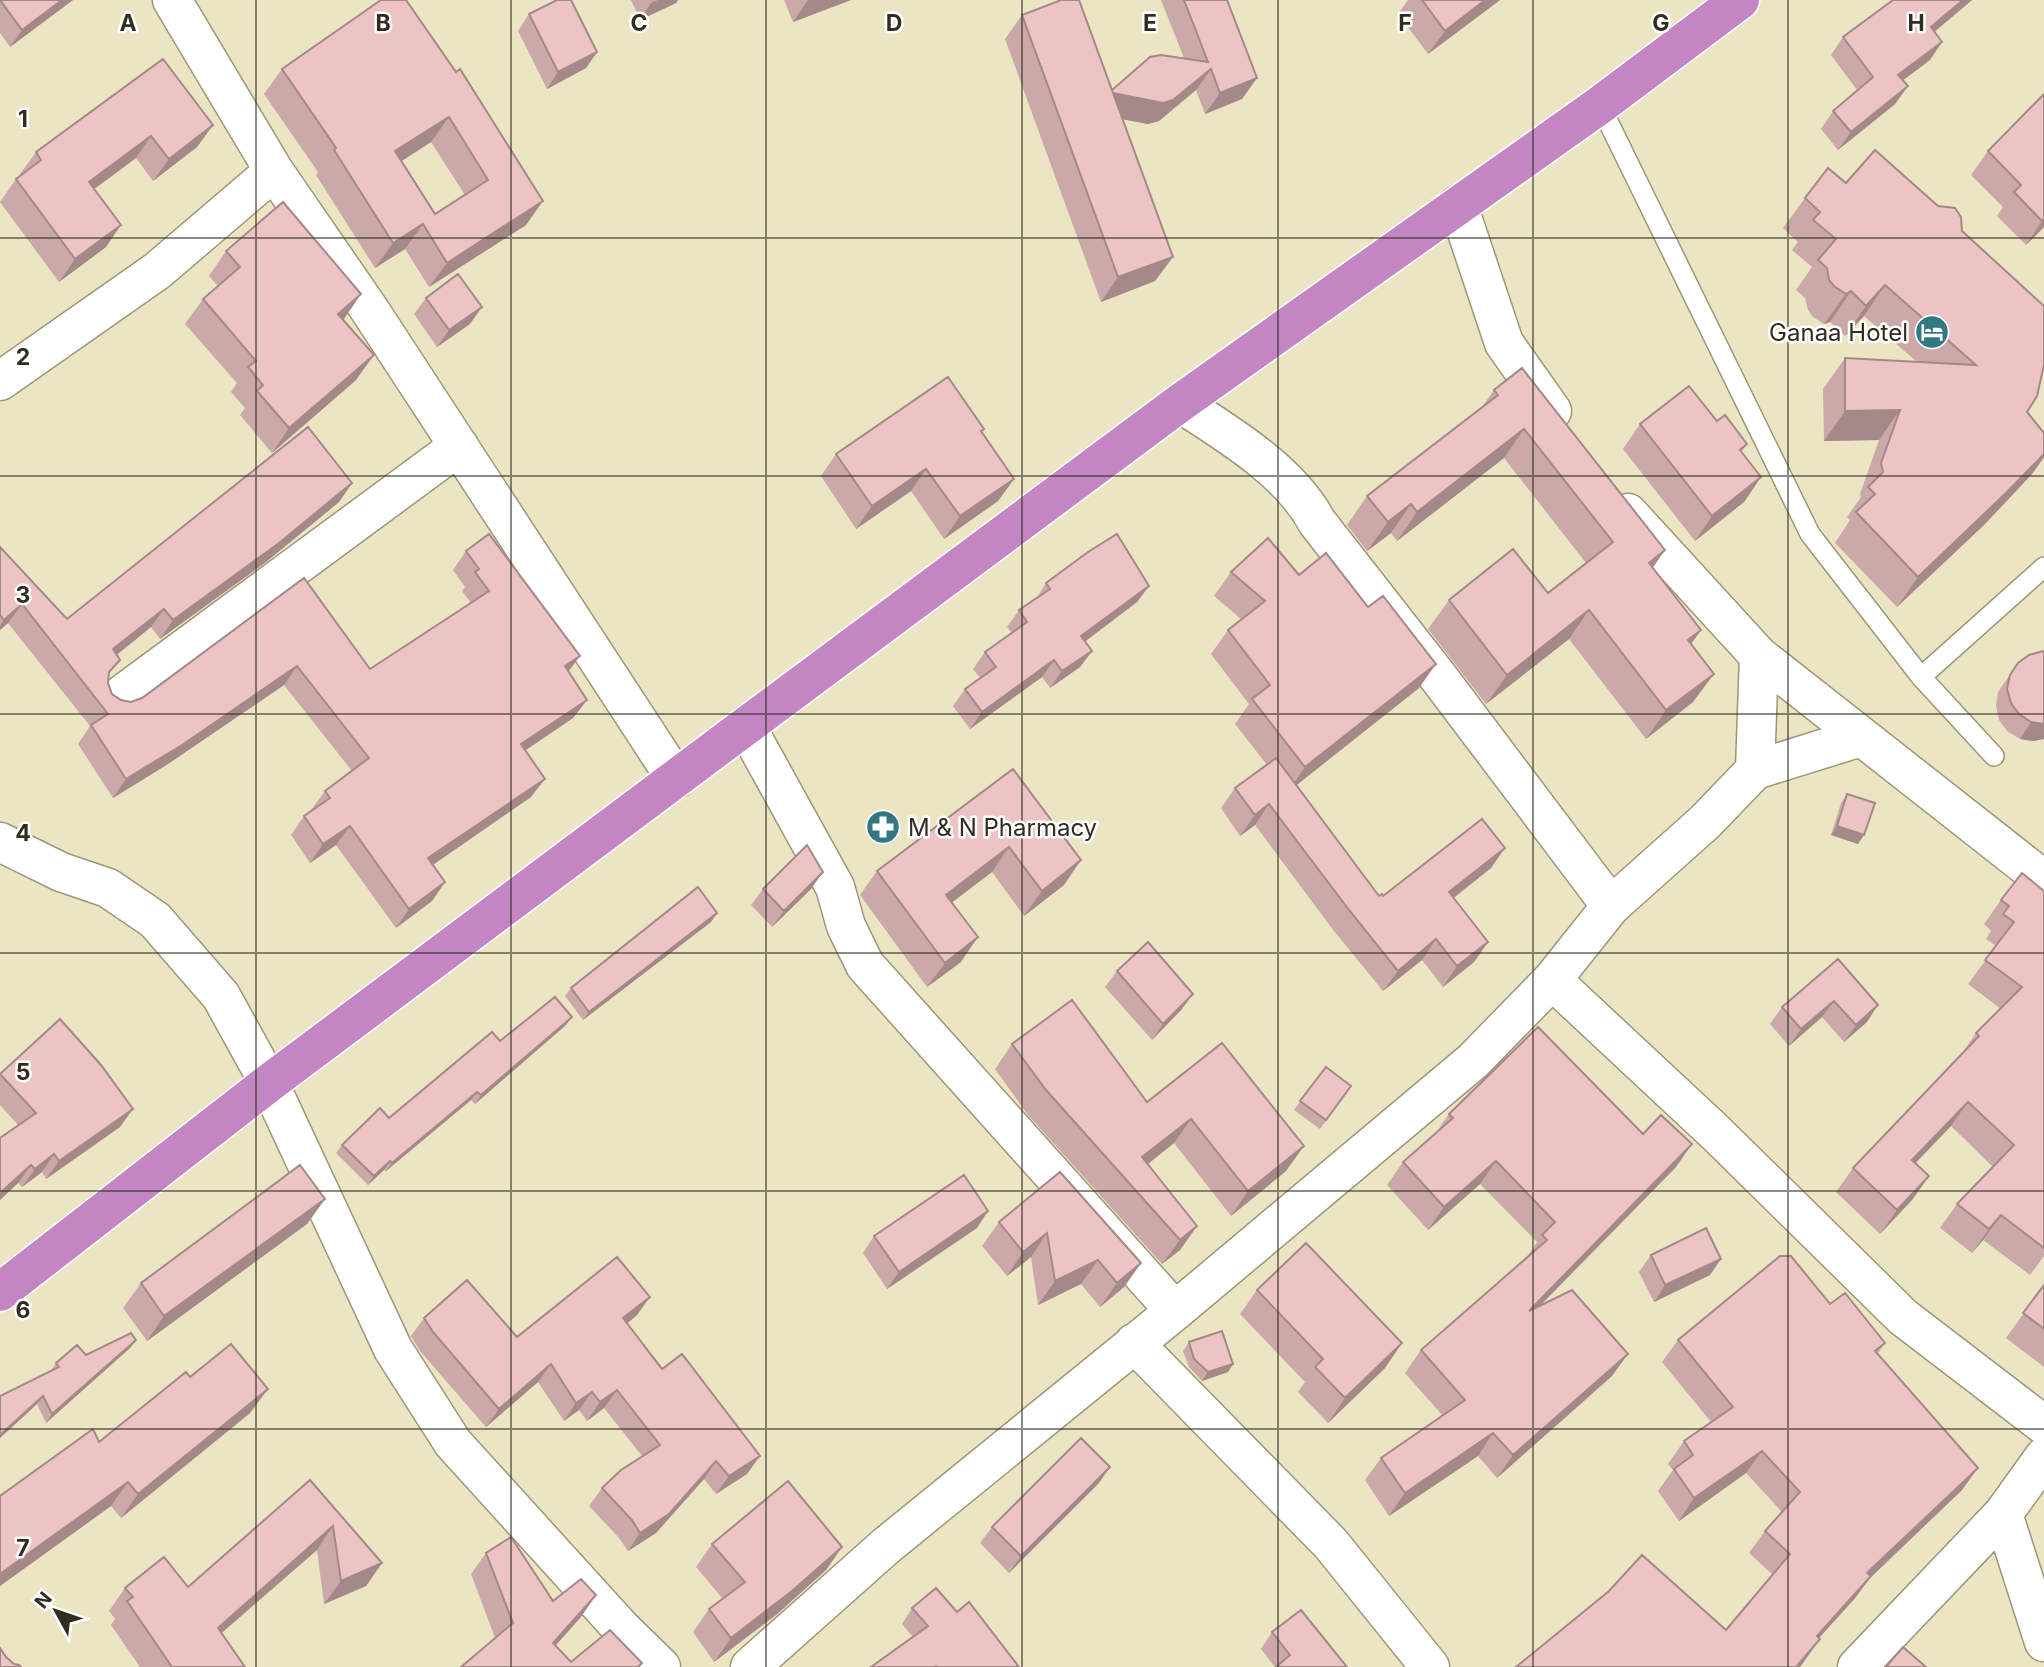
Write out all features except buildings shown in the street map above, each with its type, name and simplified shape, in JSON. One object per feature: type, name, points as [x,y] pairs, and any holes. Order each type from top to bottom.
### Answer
[{"type":"highway","points":[[0,1292],[269,1083],[1180,403],[1600,106],[1740,0]]},
{"type":"street","points":[[173,0],[274,171],[369,309],[676,779]]},
{"type":"street","points":[[0,381],[157,271],[274,171]]},
{"type":"street","points":[[1458,205],[1504,343],[1574,442]]},
{"type":"street","points":[[1180,403],[1231,435],[1306,502],[1317,522],[1611,906]]},
{"type":"street","points":[[116,699],[459,446]]},
{"type":"street","points":[[1606,486],[1759,656],[2044,880]]},
{"type":"street","points":[[1755,770],[1759,656]]},
{"type":"street","points":[[746,726],[835,887],[846,926],[864,965],[1175,1311]]},
{"type":"street","points":[[750,1667],[886,1546],[1175,1311],[1473,1061],[1552,980],[1611,906],[1705,822],[1755,770],[1861,737]]},
{"type":"street","points":[[0,842],[61,872],[108,888],[155,920],[221,996],[269,1083],[393,1349],[453,1443],[621,1628],[662,1667]]},
{"type":"street","points":[[1552,980],[1716,1133],[1903,1317],[2044,1425]]},
{"type":"street","points":[[1134,1343],[1331,1544],[1430,1667]]},
{"type":"street","points":[[1857,1667],[2003,1514],[2044,1457]]},
{"type":"street","points":[[2003,1514],[2044,1642]]},
{"type":"lane","points":[[1600,106],[1810,534],[1921,677],[1994,756]]},
{"type":"lane","points":[[1921,677],[2044,567]]},
{"type":"place","name":"Ganaa Hotel","points":[[1932,332]]},
{"type":"place","name":"M & N Pharmacy","points":[[883,827]]}]
